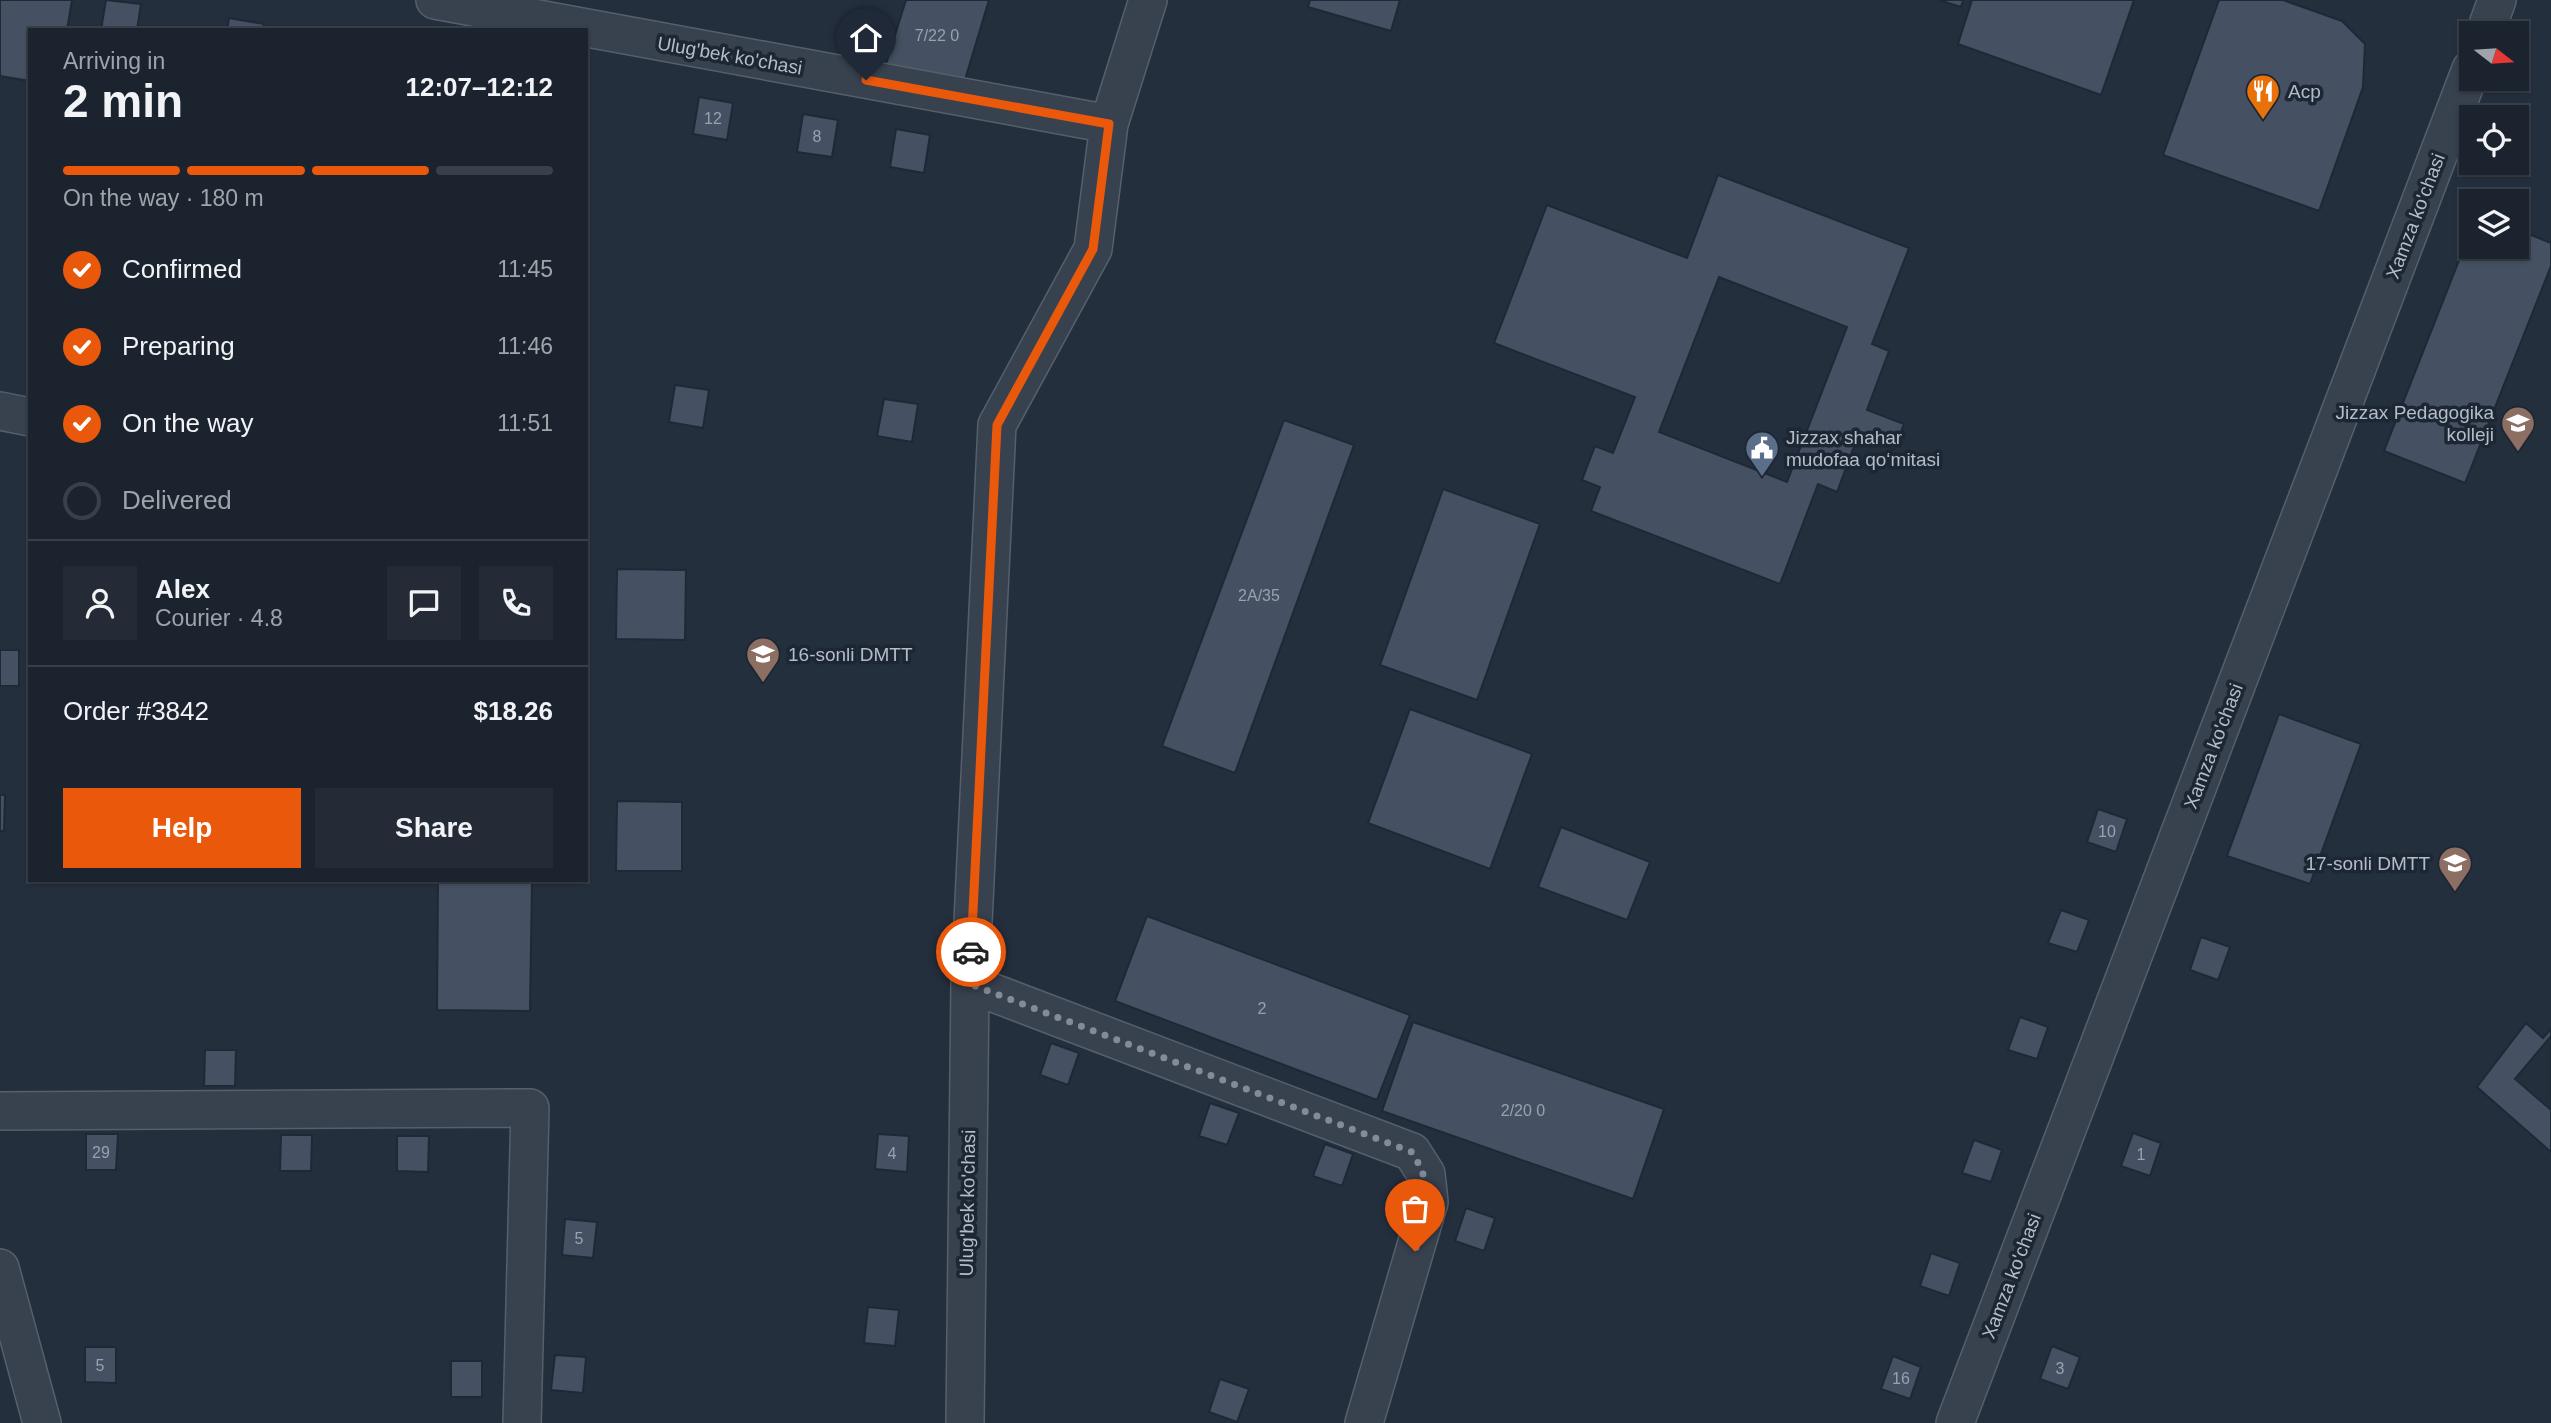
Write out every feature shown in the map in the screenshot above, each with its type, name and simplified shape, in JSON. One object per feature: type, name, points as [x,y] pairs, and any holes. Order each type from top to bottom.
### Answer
[{"type":"street","name":"Ulug'bek ko'chasi","points":[[435,0],[587,28]]},
{"type":"street","name":"Ulug'bek ko'chasi","points":[[965,1423],[970,984],[997,425],[1093,249],[1109,124],[1149,0]]},
{"type":"street","points":[[2489,21],[2497,0]]},
{"type":"street","name":"Ulug'bek ko'chasi","points":[[588,28],[1109,124]]},
{"type":"street","name":"Xamza ko'chasi","points":[[1955,1423],[2463,91]]},
{"type":"street","points":[[0,411],[28,417]]},
{"type":"street","points":[[970,984],[1412,1152],[1426,1174],[1429,1202],[1364,1423]]},
{"type":"street","points":[[0,1111],[530,1108],[522,1423]]},
{"type":"street","points":[[0,1268],[43,1423]]},
{"type":"building","points":[[0,0],[72,0],[67,28],[28,28],[28,81],[0,76]]},
{"type":"building","points":[[106,0],[141,4],[137,28],[101,28]]},
{"type":"building","points":[[906,0],[989,0],[961,93],[884,70]]},
{"type":"building","points":[[1310,0],[1400,0],[1391,31],[1308,7]]},
{"type":"building","points":[[1939,0],[1963,0],[1961,7]]},
{"type":"building","points":[[1972,0],[2134,0],[2101,95],[1958,44]]},
{"type":"building","name":"Аср","points":[[2219,0],[2283,0],[2342,21],[2365,44],[2363,87],[2319,211],[2163,155]]},
{"type":"building","points":[[229,18],[264,24],[263,28],[227,28]]},
{"type":"building","points":[[699,97],[733,103],[727,140],[693,134]]},
{"type":"building","points":[[803,114],[838,120],[832,157],[797,152]]},
{"type":"building","points":[[896,129],[930,135],[924,173],[890,167]]},
{"type":"building","points":[[1718,175],[1909,248],[1872,344],[1889,351],[1867,410],[1904,424],[1894,449],[1858,436],[1837,492],[1818,484],[1780,584],[1591,511],[1600,487],[1582,480],[1595,446],[1613,453],[1635,397],[1494,343],[1547,205],[1687,258]],"holes":[[[1719,277],[1847,327],[1787,482],[1659,432]]]},
{"type":"building","points":[[2529,234],[2551,243],[2551,266],[2465,483],[2384,451],[2460,259],[2529,259]]},
{"type":"building","points":[[675,385],[709,390],[703,428],[669,422]]},
{"type":"building","points":[[884,399],[918,404],[912,442],[877,436]]},
{"type":"building","points":[[1284,420],[1354,445],[1235,773],[1162,746]]},
{"type":"building","points":[[1443,489],[1540,524],[1477,700],[1380,665]]},
{"type":"building","points":[[617,569],[686,570],[685,640],[616,639]]},
{"type":"building","points":[[0,650],[19,650],[19,686],[0,686]]},
{"type":"building","points":[[1410,709],[1532,754],[1490,869],[1368,823]]},
{"type":"building","points":[[2279,714],[2361,744],[2310,884],[2227,856]]},
{"type":"building","points":[[0,795],[5,795],[4,831],[0,831]]},
{"type":"building","points":[[617,801],[682,802],[682,871],[616,871]]},
{"type":"building","points":[[2098,809],[2127,819],[2116,852],[2087,842]]},
{"type":"building","points":[[1561,827],[1650,862],[1627,920],[1538,887]]},
{"type":"building","points":[[438,882],[532,882],[530,1011],[437,1010]]},
{"type":"building","points":[[2061,910],[2089,920],[2077,952],[2048,943]]},
{"type":"building","points":[[1147,916],[1410,1015],[1377,1100],[1115,1001]]},
{"type":"building","points":[[2201,937],[2230,947],[2218,980],[2190,970]]},
{"type":"building","points":[[2020,1017],[2048,1027],[2037,1059],[2008,1050]]},
{"type":"building","points":[[1413,1022],[1664,1109],[1633,1199],[1382,1111]]},
{"type":"building","points":[[2526,1023],[2543,1038],[2551,1029],[2551,1152],[2477,1087]]},
{"type":"building","points":[[2551,1036],[2551,1110],[2515,1079]]},
{"type":"building","points":[[1051,1043],[1079,1053],[1068,1085],[1040,1075]]},
{"type":"building","points":[[205,1050],[236,1050],[235,1086],[204,1086]]},
{"type":"building","points":[[1210,1103],[1239,1113],[1227,1145],[1199,1136]]},
{"type":"building","points":[[2133,1133],[2161,1143],[2150,1176],[2121,1166]]},
{"type":"building","points":[[86,1134],[118,1134],[116,1170],[86,1170]]},
{"type":"building","points":[[878,1134],[909,1136],[907,1172],[875,1169]]},
{"type":"building","points":[[281,1135],[312,1135],[311,1171],[280,1171]]},
{"type":"building","points":[[397,1136],[429,1136],[428,1172],[397,1171]]},
{"type":"building","points":[[1974,1140],[2002,1150],[1991,1182],[1962,1173]]},
{"type":"building","points":[[1325,1144],[1353,1154],[1342,1186],[1313,1176]]},
{"type":"building","points":[[1466,1208],[1495,1218],[1484,1251],[1455,1241]]},
{"type":"building","points":[[565,1219],[597,1222],[593,1258],[562,1255]]},
{"type":"building","points":[[1931,1253],[1960,1263],[1949,1296],[1920,1286]]},
{"type":"building","points":[[868,1307],[899,1310],[895,1346],[864,1343]]},
{"type":"building","points":[[2052,1346],[2080,1357],[2068,1389],[2040,1379]]},
{"type":"building","points":[[85,1347],[116,1347],[116,1383],[85,1382]]},
{"type":"building","points":[[555,1355],[586,1357],[583,1393],[551,1390]]},
{"type":"building","points":[[1893,1356],[1921,1367],[1910,1399],[1881,1389]]},
{"type":"building","points":[[451,1361],[482,1361],[482,1397],[451,1397]]},
{"type":"building","points":[[1220,1379],[1249,1389],[1237,1422],[1209,1412]]},
{"type":"way so far","points":[[971,952],[970,984],[1412,1152],[1426,1174],[1429,1202],[1415,1251]]},
{"type":"place","name":"Аср","points":[[2263,121]]},
{"type":"place","name":"Jizzax Pedagogika kolleji","points":[[2518,453]]},
{"type":"place","name":"Jizzax shahar mudofaa qoʻmitasi","points":[[1762,478]]},
{"type":"place","name":"16-sonli DMTT","points":[[763,684]]},
{"type":"place","name":"17-sonli DMTT","points":[[2455,893]]},
{"type":"route","points":[[866,80],[1109,124],[1093,249],[997,425],[971,952]]}]
